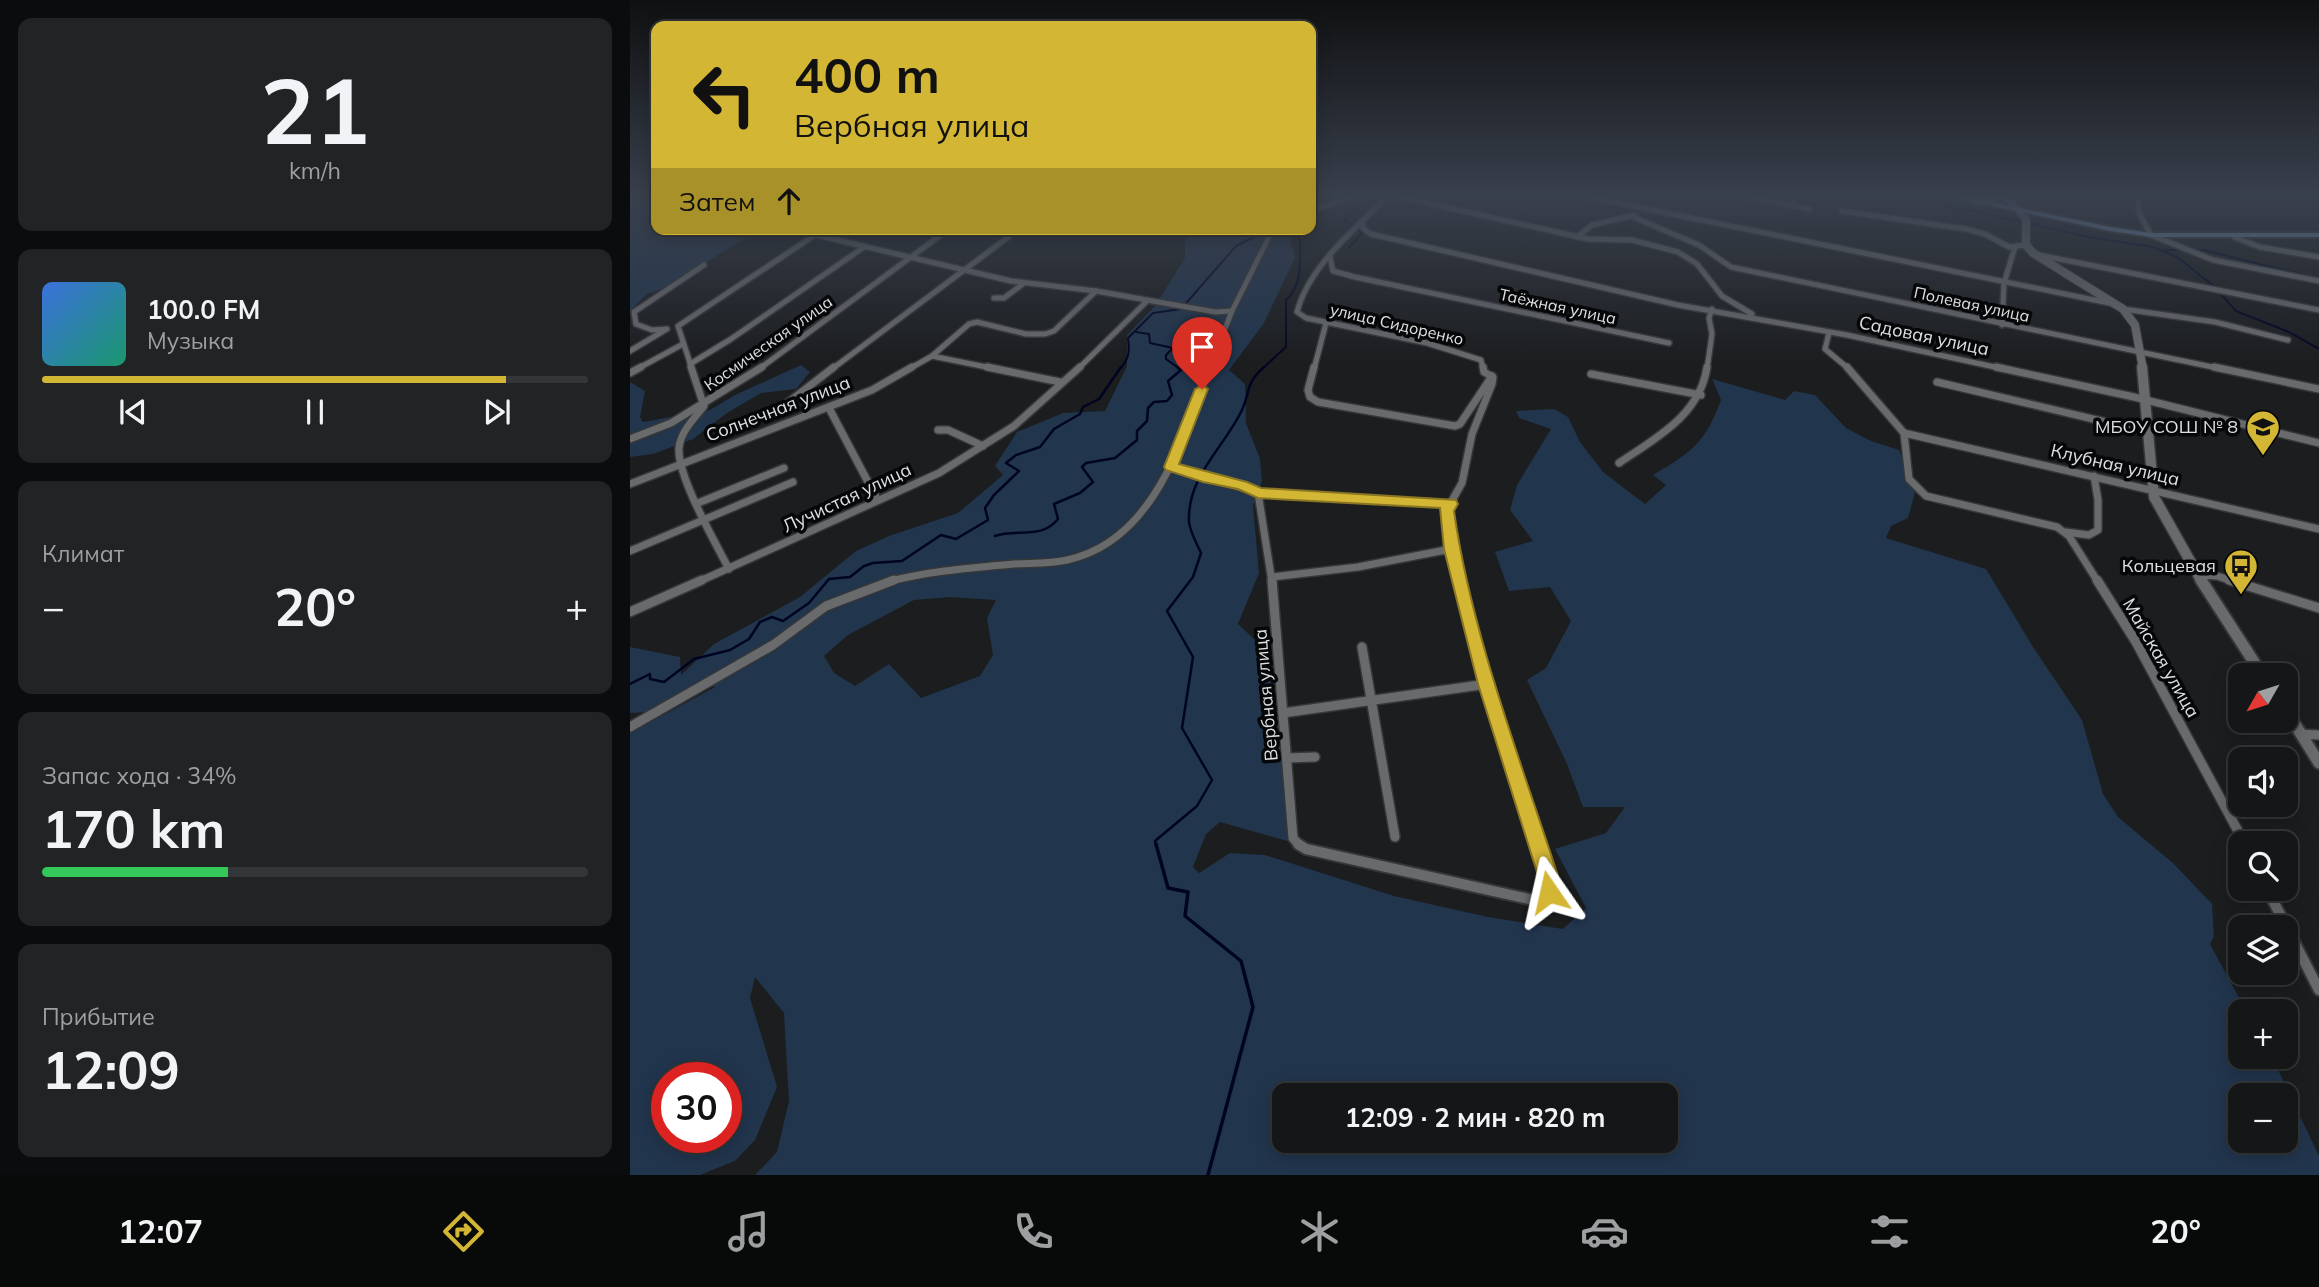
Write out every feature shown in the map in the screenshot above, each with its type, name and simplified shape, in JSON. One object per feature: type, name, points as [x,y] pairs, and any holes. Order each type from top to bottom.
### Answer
[{"type":"street","points":[[704,265],[634,312],[633,324],[652,330],[678,326],[791,252]]},
{"type":"street","points":[[691,363],[731,340],[857,252]]},
{"type":"street","points":[[885,252],[1024,283],[1096,291],[1187,308],[1232,312]]},
{"type":"street","name":"Космическая улица","points":[[704,406],[919,252]]},
{"type":"street","points":[[777,411],[988,252]]},
{"type":"street","points":[[630,727],[773,645],[826,606],[885,582],[928,570],[1068,560],[1099,547],[1128,528],[1144,511],[1171,467],[1232,312],[1262,252]]},
{"type":"street","name":"улица Сидоренко","points":[[1335,252],[1319,269],[1297,307],[1302,317],[1471,355],[1480,360],[1484,372],[1492,376]]},
{"type":"street","name":"Садовая улица","points":[[1447,252],[1648,299],[1713,309],[2145,400],[2319,443]]},
{"type":"street","points":[[1679,252],[1697,264],[1722,296],[1762,320]]},
{"type":"street","name":"Полевая улица","points":[[1708,252],[1731,267],[2319,389]]},
{"type":"street","points":[[1853,252],[2120,307],[2215,322],[2288,340]]},
{"type":"street","points":[[2002,325],[2004,283],[2014,252]]},
{"type":"street","points":[[2193,252],[2213,260],[2319,281]]},
{"type":"street","points":[[2289,252],[2319,257]]},
{"type":"street","points":[[2033,254],[2319,310]]},
{"type":"street","points":[[2033,254],[2120,307],[2135,325],[2141,352],[2153,490],[2159,510],[2255,663]]},
{"type":"street","name":"Таёжная улица","points":[[1330,257],[1333,271],[1355,277],[1670,343]]},
{"type":"street","points":[[994,298],[1004,298],[1024,283]]},
{"type":"street","name":"Солнечная улица","points":[[630,484],[872,390],[932,356],[961,329],[977,322],[1031,334],[1047,334],[1054,331],[1096,291]]},
{"type":"street","name":"Лучистая улица","points":[[630,612],[939,473],[1014,426],[1088,360],[1147,301]]},
{"type":"street","points":[[1619,463],[1681,418],[1701,396],[1711,362],[1715,332],[1709,318],[1713,309]]},
{"type":"street","points":[[1326,323],[1308,390],[1310,397],[1318,402],[1455,426],[1460,424],[1492,376]]},
{"type":"street","points":[[678,326],[704,406]]},
{"type":"street","points":[[630,351],[667,329]]},
{"type":"street","points":[[1829,333],[1825,349],[1842,361],[1904,433],[1909,479],[1926,496],[2039,521],[2065,532],[2089,535],[2098,530],[2098,500],[2094,476]]},
{"type":"street","points":[[630,373],[683,344]]},
{"type":"street","points":[[932,356],[1060,383]]},
{"type":"street","points":[[1591,374],[1701,396]]},
{"type":"street","points":[[1283,713],[1487,684],[1451,549],[1446,510],[1458,495],[1471,435],[1494,379],[1492,376]]},
{"type":"street","points":[[1937,382],[2148,432]]},
{"type":"street","points":[[630,439],[663,427],[704,406]]},
{"type":"street","points":[[704,406],[682,438],[678,450],[698,503],[729,569]]},
{"type":"street","points":[[829,408],[877,499]]},
{"type":"street","points":[[939,430],[948,430],[983,446]]},
{"type":"street","name":"Клубная улица","points":[[1904,433],[2319,529]]},
{"type":"street","points":[[1171,467],[1242,485],[1258,493],[1451,504]]},
{"type":"street","points":[[698,503],[784,468]]},
{"type":"street","name":"Лучистая улица","points":[[630,551],[793,482]]},
{"type":"street","name":"Вербная улица","points":[[1258,493],[1272,577],[1293,838],[1298,845],[1533,900],[1549,892],[1550,882],[1487,684]]},
{"type":"street","name":"Майская улица","points":[[2065,532],[2136,642],[2238,831]]},
{"type":"street","points":[[1272,577],[1358,567],[1451,549]]},
{"type":"street","points":[[2198,575],[2217,576],[2319,608]]},
{"type":"street","points":[[1362,647],[1369,702],[1395,837]]},
{"type":"street","points":[[2298,729],[2319,762]]},
{"type":"street","points":[[2301,734],[2319,735]]},
{"type":"street","points":[[1287,758],[1315,757]]},
{"type":"street","points":[[2273,901],[2319,990]]},
{"type":"shaded area","points":[[630,252],[723,252],[666,287],[647,294],[630,311]]},
{"type":"shaded area","points":[[1185,252],[1294,252],[1295,257],[1264,323],[1229,370],[1245,384],[1246,423],[1260,459],[1262,481],[1253,506],[1259,573],[1238,624],[1271,655],[1291,842],[1220,822],[1206,834],[1193,867],[1199,873],[1230,853],[1265,855],[1394,896],[1488,917],[1563,929],[1586,908],[1555,849],[1606,833],[1625,807],[1583,807],[1567,764],[1527,680],[1546,668],[1571,621],[1550,587],[1509,591],[1495,552],[1533,541],[1510,510],[1517,485],[1551,429],[1519,418],[1516,411],[1554,409],[1568,417],[1580,442],[1603,472],[1645,504],[1666,485],[1653,475],[1696,445],[1709,427],[1721,400],[1712,379],[1785,400],[1794,391],[1815,395],[1846,428],[1871,441],[1899,450],[1915,492],[1908,518],[1891,526],[1886,538],[1986,569],[2033,647],[2082,720],[2103,794],[2118,817],[2174,864],[2212,904],[2214,937],[2210,944],[2228,978],[2228,985],[2232,985],[2240,999],[2228,999],[2228,1069],[2278,1069],[2284,1083],[2228,1083],[2228,1153],[2298,1153],[2298,1112],[2319,1156],[2319,1175],[755,1175],[777,1152],[789,1101],[784,1013],[755,977],[750,998],[777,1087],[755,1140],[735,1161],[700,1175],[630,1175],[630,733],[715,687],[701,682],[648,712],[630,713],[630,647],[680,657],[681,675],[714,644],[800,597],[856,551],[889,536],[958,513],[1003,475],[995,466],[1017,432],[1063,413],[1105,411],[1127,366],[1127,335],[1155,306],[1185,258]],"holes":[[[951,597],[996,600],[987,618],[993,655],[980,676],[921,698],[889,664],[855,686],[834,673],[824,656],[848,635],[914,600]]]},
{"type":"shaded area","points":[[801,365],[810,372],[796,389],[761,393],[727,413],[693,439],[653,454],[630,457],[630,382],[645,391],[640,417],[643,422],[710,410],[735,395]]},
{"type":"waterway","points":[[1120,369],[1128,355],[1128,338],[1153,313],[1181,309],[1231,252]]},
{"type":"waterway","points":[[1263,368],[1286,347],[1286,300],[1296,286],[1300,252]]},
{"type":"waterway","points":[[2165,252],[2177,257],[2215,287]]},
{"type":"waterway","points":[[2211,252],[2319,279]]},
{"type":"waterway","points":[[2219,292],[2236,311],[2289,332],[2319,349]]},
{"type":"waterway","points":[[1136,332],[1149,334],[1150,343],[1173,348],[1166,355],[1166,359],[1180,369]]},
{"type":"waterway","points":[[630,684],[650,674],[650,679],[664,682],[694,659],[730,650],[749,639],[760,622],[772,617],[783,621],[809,603],[829,579],[850,577],[864,566],[873,563],[902,561],[941,535],[956,539],[988,520],[985,508],[994,495],[1019,471],[1006,463],[1016,455],[1040,447],[1054,429],[1080,414],[1083,407],[1099,399],[1121,367]]},
{"type":"waterway","points":[[995,536],[1037,531],[1058,519],[1054,504],[1080,493],[1093,482],[1082,467],[1086,463],[1115,458],[1137,440],[1137,431],[1147,421],[1148,408],[1154,402],[1167,401],[1172,395],[1168,381],[1181,370],[1177,367]]},
{"type":"waterway","points":[[1156,846],[1155,841],[1197,806],[1212,780],[1182,728],[1193,657],[1167,611],[1193,577],[1201,553],[1189,522],[1190,506],[1200,476],[1234,424],[1242,410],[1249,387],[1263,368]]},
{"type":"waterway","points":[[1156,844],[1168,888],[1188,892],[1185,916],[1241,961],[1253,1007],[1208,1175]]},
{"type":"place","name":"МБОУ СОШ № 8","points":[[2263,457]]},
{"type":"place","name":"Кольцевая","points":[[2241,596]]},
{"type":"route","points":[[1202,389],[1171,467],[1242,485],[1258,493],[1451,504],[1446,510],[1451,549],[1487,684],[1550,882],[1549,892]]}]
